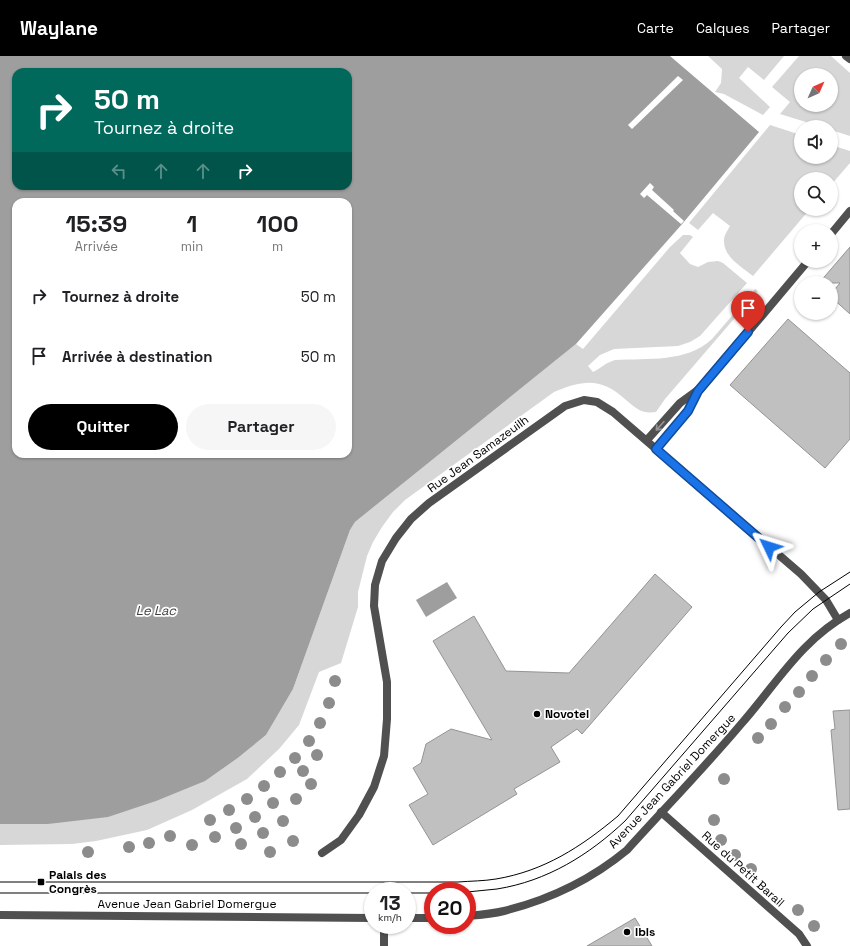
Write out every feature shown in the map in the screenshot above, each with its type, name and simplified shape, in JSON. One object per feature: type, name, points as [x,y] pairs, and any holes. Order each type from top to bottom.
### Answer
[{"type":"street","points":[[846,56],[850,59]]},
{"type":"street","points":[[838,226],[850,211]]},
{"type":"street","points":[[656,449],[688,411],[698,391],[802,268]]},
{"type":"street","points":[[647,440],[680,403],[698,391]]},
{"type":"street","name":"Rue Jean Samazeuilh","points":[[322,853],[341,840],[359,815],[374,787],[384,756],[387,719],[387,682],[374,606],[375,585],[382,561],[396,538],[411,519],[429,504],[565,406],[584,400],[597,402],[613,412],[805,578],[826,600],[838,620]]},
{"type":"street","name":"Avenue Jean Gabriel Domergue","points":[[476,915],[503,911],[546,898],[587,878],[615,860],[627,850],[743,723],[804,647],[838,620],[850,613]]},
{"type":"street","points":[[838,620],[850,620]]},
{"type":"street","name":"Rue du Petit Barail","points":[[662,812],[799,934],[807,946]]},
{"type":"street","name":"Avenue Jean Gabriel Domergue","points":[[0,915],[364,918]]},
{"type":"street","points":[[384,934],[384,946]]},
{"type":"shaded area","points":[[708,56],[784,56],[764,80],[748,67],[739,78],[770,107],[763,115],[724,94],[715,92],[721,83],[722,69]]},
{"type":"shaded area","points":[[799,56],[831,56],[850,73],[850,136],[838,132],[838,120],[799,120],[780,114],[790,102],[772,87]]},
{"type":"shaded area","points":[[770,125],[794,133],[794,164],[838,164],[838,147],[850,151],[850,163],[838,177],[838,172],[794,172],[794,216],[804,216],[797,224],[794,224],[794,228],[753,276],[734,261],[727,252],[724,238],[730,226],[713,213],[698,230],[689,223]]},
{"type":"shaded area","points":[[683,235],[690,235],[693,237],[680,253],[690,264],[698,267],[708,262],[718,261],[723,263],[747,283],[700,336],[690,342],[678,346],[614,349],[600,355],[588,366],[593,372],[615,360],[666,358],[679,356],[702,347],[712,339],[755,289],[758,291],[665,399],[656,412],[640,410],[608,387],[600,384],[583,383],[564,388],[554,392],[405,500],[393,512],[382,527],[367,556],[358,592],[358,607],[341,663],[319,672],[299,725],[279,749],[247,779],[192,810],[147,830],[96,841],[72,844],[0,845],[0,824],[48,824],[239,757],[266,735],[293,689],[350,530],[355,522],[576,344],[583,349],[670,247]]},
{"type":"water","name":"Le Lac","points":[[0,56],[670,56],[759,132],[683,223],[576,344],[355,522],[350,530],[293,689],[266,735],[239,757],[205,781],[156,801],[108,817],[48,824],[0,824]]},
{"type":"water","points":[[447,582],[457,598],[426,617],[416,600]]},
{"type":"pier","points":[[678,76],[683,80],[632,129],[628,125]]},
{"type":"pier","points":[[650,183],[654,187],[652,190],[684,221],[681,224],[647,195],[644,198],[640,194]]},
{"type":"building","points":[[850,247],[850,314],[838,303],[838,285],[840,283],[838,283],[838,276],[825,276],[832,268],[838,268],[838,261]]},
{"type":"building","points":[[788,319],[850,373],[850,439],[825,468],[730,385]]},
{"type":"building","name":"Novotel","points":[[655,574],[692,607],[582,734],[577,729],[551,747],[560,762],[514,789],[517,794],[433,845],[409,805],[428,794],[413,768],[421,763],[426,744],[451,729],[492,740],[433,641],[474,616],[506,671],[569,673]]},
{"type":"building","points":[[850,710],[850,809],[838,810],[831,730],[835,729],[833,711]]},
{"type":"building","name":"Ibis","points":[[635,918],[652,946],[587,946]]},
{"type":"tram line","points":[[0,882],[458,882],[496,879],[530,870],[546,864],[576,847],[618,816],[795,612],[819,592],[850,572]]},
{"type":"tram line","points":[[476,891],[497,889],[533,880],[566,865],[597,845],[625,821],[788,633],[813,609],[850,584]]},
{"type":"tram line","points":[[0,893],[364,893]]},
{"type":"tram line","points":[[416,893],[424,893]]},
{"type":"place","name":"Novotel","points":[[537,714]]},
{"type":"place","name":"Palais des Congrès","points":[[41,882]]},
{"type":"place","name":"Ibis","points":[[627,932]]},
{"type":"route","points":[[748,332],[698,391],[688,411],[656,449],[769,547]]}]
